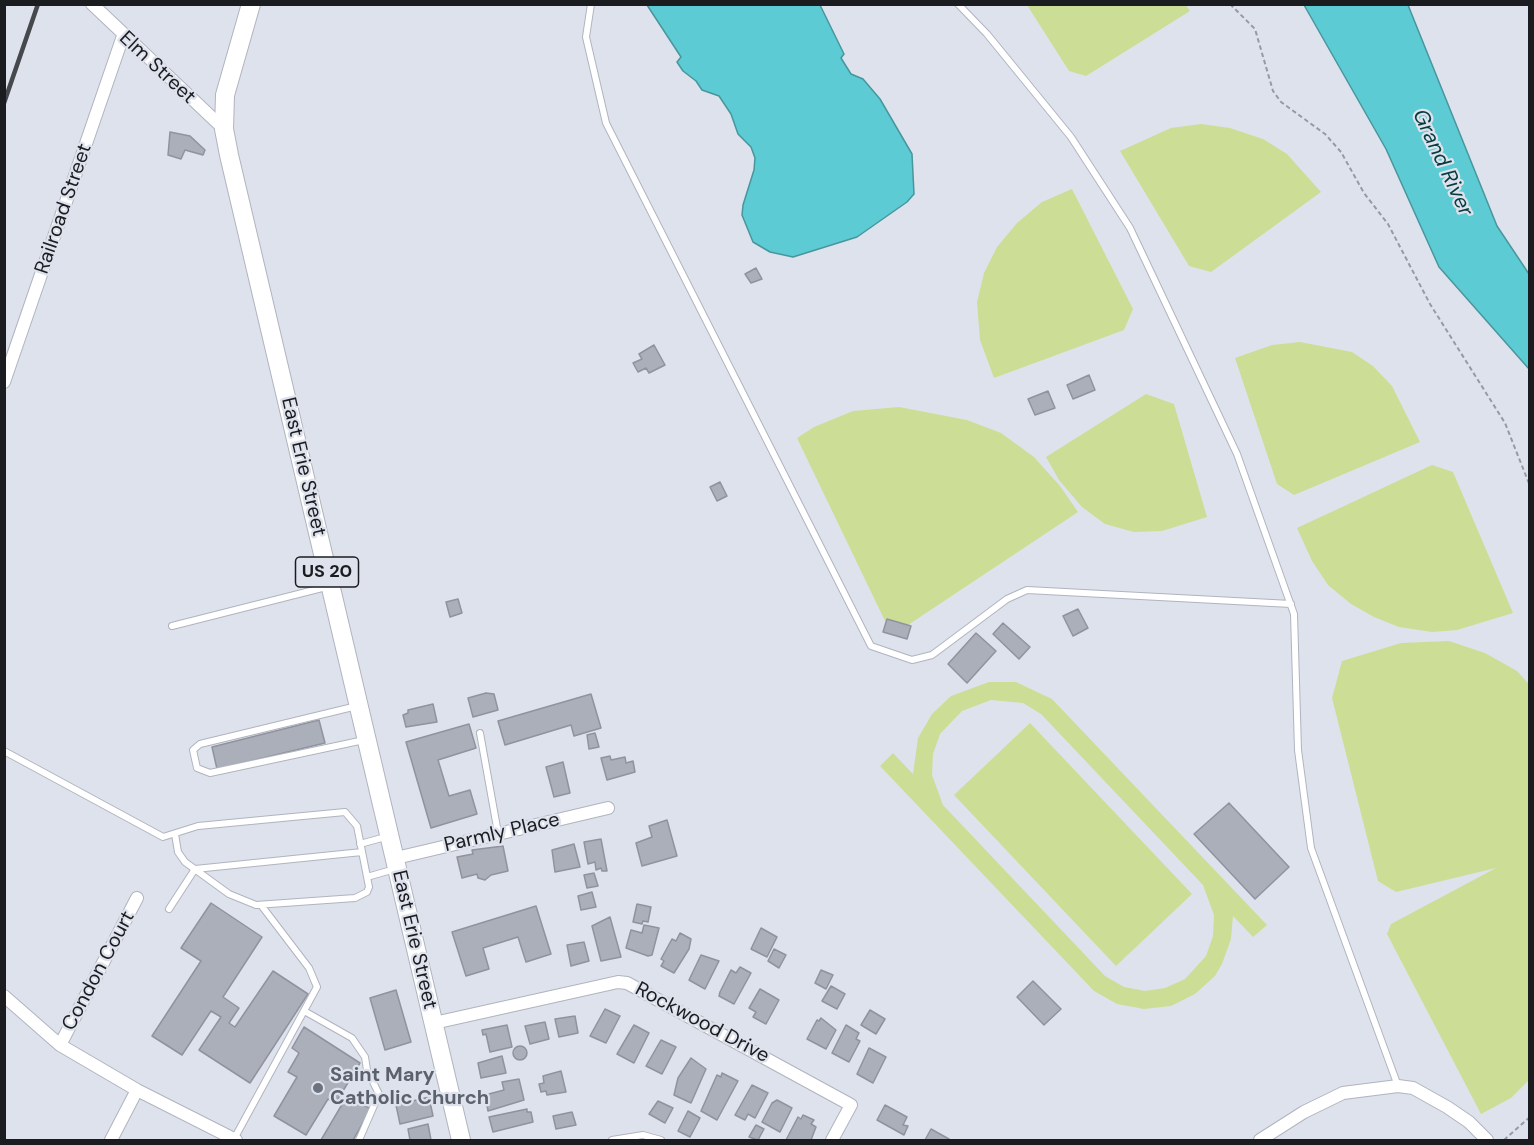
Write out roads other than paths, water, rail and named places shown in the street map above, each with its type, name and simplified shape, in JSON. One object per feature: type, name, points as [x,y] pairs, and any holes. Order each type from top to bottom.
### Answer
[{"type":"main road","name":"East Erie Street","points":[[251,4],[225,95],[224,129],[461,1140]]},
{"type":"street","name":"Elm Street","points":[[93,4],[123,36],[224,129]]},
{"type":"street","name":"Railroad Street","points":[[4,382],[123,36]]},
{"type":"street","name":"Parmly Place","points":[[397,864],[498,834],[608,808]]},
{"type":"street","name":"Condon Court","points":[[60,1045],[137,898]]},
{"type":"street","name":"Rockwood Drive","points":[[434,1023],[618,982],[627,983],[851,1105],[832,1140]]},
{"type":"street","points":[[4,996],[60,1045],[137,1090],[235,1140]]},
{"type":"street","points":[[1260,1140],[1304,1112],[1343,1094],[1378,1087],[1398,1086],[1413,1088],[1447,1107],[1469,1122],[1487,1140]]},
{"type":"street","points":[[111,1140],[137,1090]]},
{"type":"lane","points":[[591,4],[586,37],[606,123],[871,646],[912,660],[932,656],[1007,599],[1027,590],[1291,604]]},
{"type":"lane","points":[[958,4],[987,34],[1071,137],[1130,228],[1237,454],[1294,614],[1298,750],[1311,848],[1398,1086]]},
{"type":"lane","points":[[172,626],[330,586]]},
{"type":"lane","points":[[358,705],[200,744],[194,750],[197,768],[210,773],[366,740]]},
{"type":"lane","points":[[480,733],[498,834]]},
{"type":"lane","points":[[4,751],[163,837],[198,826],[345,812],[354,820],[367,877],[367,892],[355,898],[261,905],[236,898],[195,868],[178,852],[175,834]]},
{"type":"lane","points":[[360,844],[390,836]]},
{"type":"lane","points":[[195,868],[362,852]]},
{"type":"lane","points":[[367,877],[397,864]]},
{"type":"lane","points":[[169,909],[195,868]]},
{"type":"lane","points":[[235,1140],[317,987],[314,975],[261,905]]},
{"type":"lane","points":[[306,1011],[345,1033],[357,1044],[365,1057],[367,1070],[379,1094],[359,1140]]},
{"type":"lane","points":[[612,1140],[643,1135],[661,1140]]},
{"type":"water","points":[[647,5],[820,5],[844,54],[841,58],[851,74],[863,79],[880,99],[912,154],[914,194],[907,202],[857,237],[793,257],[770,252],[753,242],[742,215],[754,170],[755,158],[751,147],[738,134],[731,114],[719,96],[702,90],[696,81],[683,71],[677,62],[681,57]]},
{"type":"water","name":"Grand River","points":[[1304,5],[1408,5],[1497,226],[1529,274],[1529,369],[1439,267],[1386,149]]},
{"type":"railway","points":[[4,103],[38,4]]},
{"type":"place","name":"Saint Mary Catholic Church","points":[[318,1088]]}]
